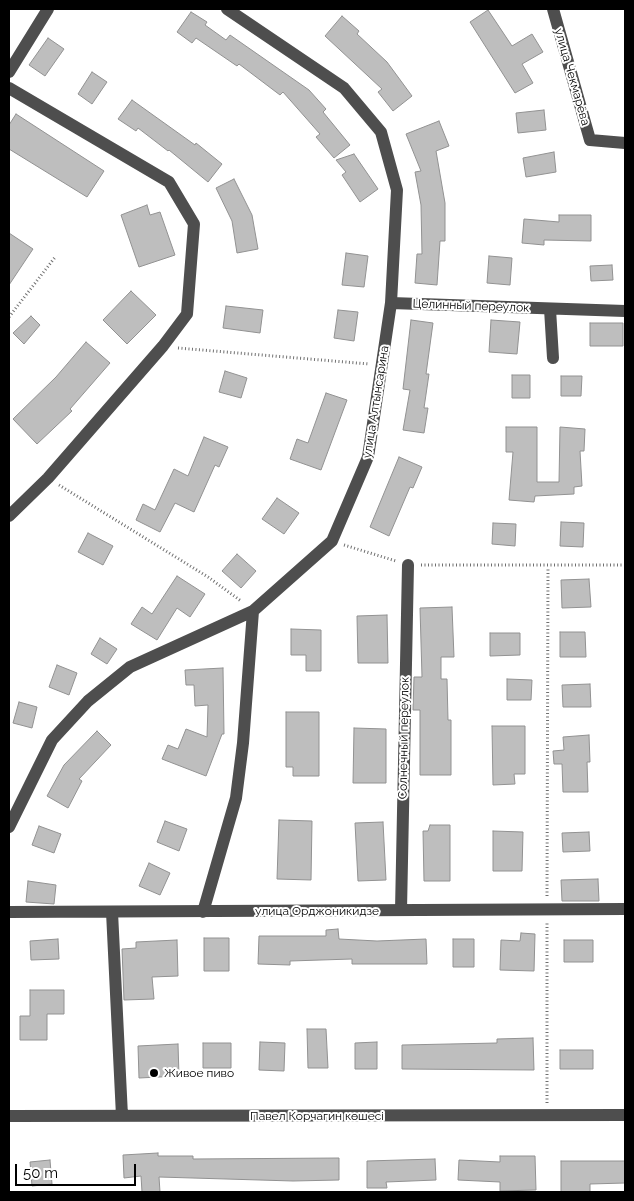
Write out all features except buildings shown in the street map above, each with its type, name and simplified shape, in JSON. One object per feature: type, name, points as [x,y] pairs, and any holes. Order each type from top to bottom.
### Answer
[{"type":"street","points":[[9,72],[48,9]]},
{"type":"street","name":"улица Алтынсарина","points":[[9,827],[52,740],[88,701],[130,667],[253,611],[332,542],[368,458],[391,303],[397,190],[381,132],[344,88],[227,9]]},
{"type":"street","name":"улица Чекмарёва","points":[[552,9],[590,140],[625,143]]},
{"type":"street","points":[[9,88],[169,182],[194,224],[187,314],[163,346],[48,478],[9,516]]},
{"type":"street","name":"Целинный переулок","points":[[391,303],[625,311]]},
{"type":"street","points":[[550,309],[553,358]]},
{"type":"street","name":"Солнечный переулок","points":[[401,910],[408,565]]},
{"type":"street","points":[[203,912],[236,798],[243,743],[253,611]]},
{"type":"street","name":"улица Орджоникидзе","points":[[9,912],[625,909]]},
{"type":"street","points":[[112,912],[122,1116]]},
{"type":"street","name":"Павел Корчагин көшесі","points":[[9,1116],[625,1115]]},
{"type":"path","points":[[9,317],[56,256]]},
{"type":"path","points":[[163,346],[382,365]]},
{"type":"path","points":[[48,478],[208,578],[253,611]]},
{"type":"path","points":[[332,542],[408,565],[625,565]]},
{"type":"path","points":[[547,1115],[548,566]]},
{"type":"place","name":"Живое пиво","points":[[154,1073]]}]
